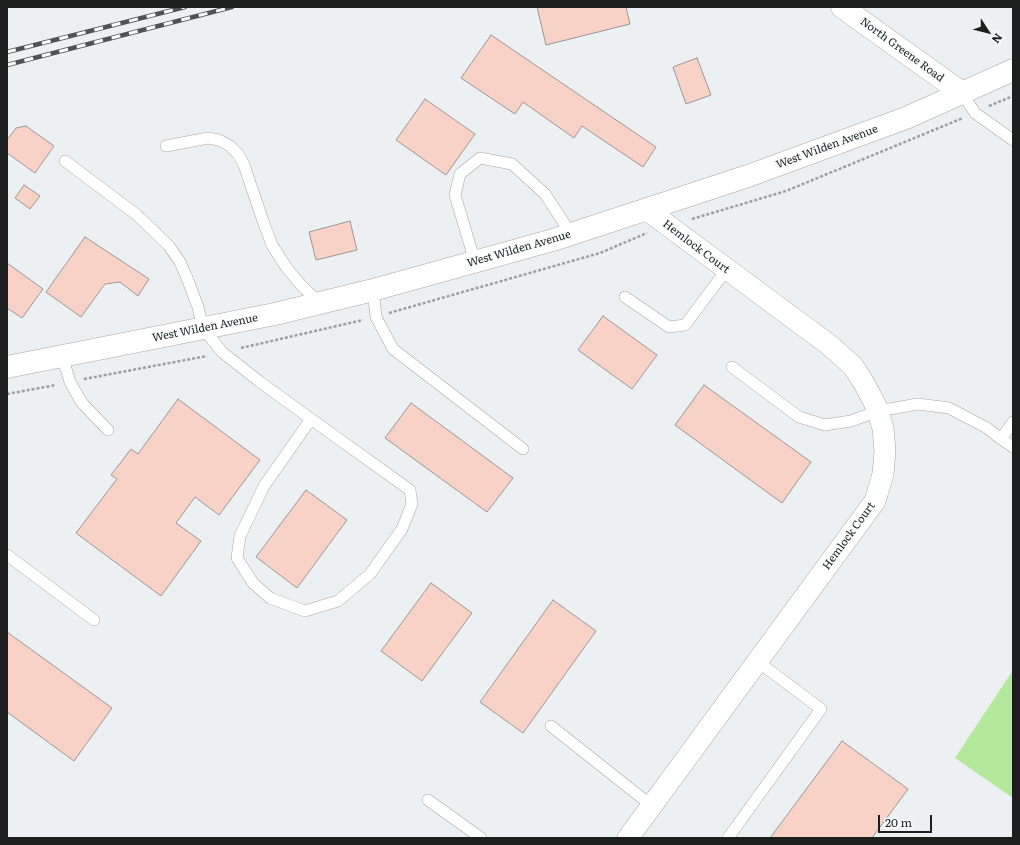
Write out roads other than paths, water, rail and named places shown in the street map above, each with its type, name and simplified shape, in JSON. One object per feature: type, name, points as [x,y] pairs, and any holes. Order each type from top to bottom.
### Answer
[{"type":"street","name":"North Greene Road","points":[[842,7],[962,93]]},
{"type":"street","name":"West Wilden Avenue","points":[[7,367],[275,314],[373,290],[571,234],[748,176],[906,118],[1013,70]]},
{"type":"street","name":"Hemlock Court","points":[[628,838],[875,501],[883,474],[885,451],[884,428],[878,411],[866,385],[853,366],[828,344],[646,210]]},
{"type":"lane","points":[[962,93],[975,113],[1013,140]]},
{"type":"lane","points":[[166,146],[208,138],[220,140],[230,146],[238,154],[244,165],[272,245],[286,267],[319,303]]},
{"type":"lane","points":[[475,262],[455,194],[460,174],[480,158],[512,164],[545,194],[571,234]]},
{"type":"lane","points":[[65,162],[137,215],[169,246],[180,262],[187,278],[198,307],[203,328],[222,352],[260,382],[410,490],[412,504],[402,529],[370,574],[338,601],[305,611],[270,598],[253,583],[237,558],[240,536],[264,486],[311,419]]},
{"type":"lane","points":[[625,297],[669,327],[685,325],[726,269]]},
{"type":"lane","points":[[373,290],[376,316],[393,349],[523,449]]},
{"type":"lane","points":[[62,356],[70,382],[82,403],[108,430]]},
{"type":"lane","points":[[732,367],[799,417],[825,425],[851,421],[878,411],[918,404],[949,408],[988,428],[1013,447]]},
{"type":"lane","points":[[1001,439],[1013,422]]},
{"type":"lane","points":[[7,555],[94,620]]},
{"type":"lane","points":[[728,838],[821,709],[757,661]]},
{"type":"lane","points":[[551,726],[652,806]]},
{"type":"lane","points":[[428,800],[482,838]]},
{"type":"railway","points":[[7,52],[185,7]]},
{"type":"railway","points":[[7,65],[232,7]]}]
